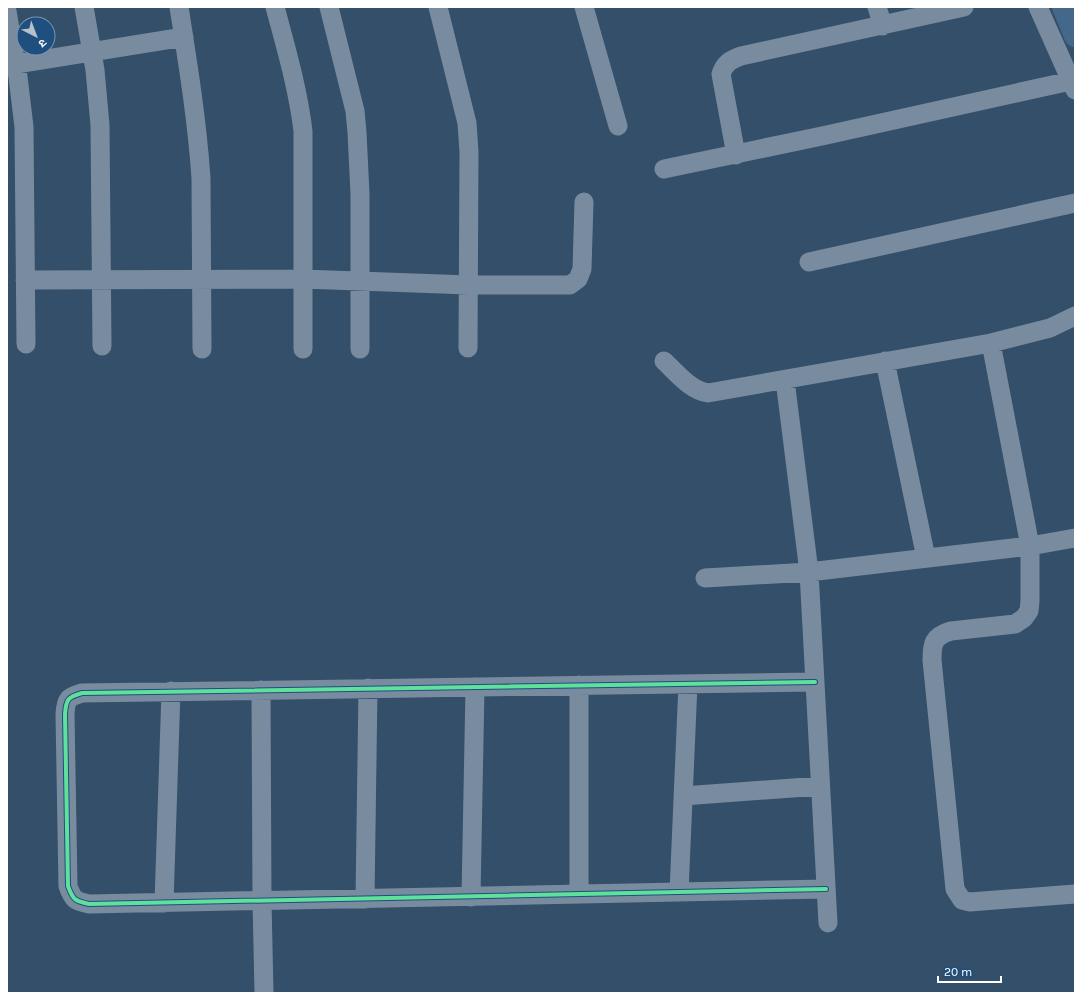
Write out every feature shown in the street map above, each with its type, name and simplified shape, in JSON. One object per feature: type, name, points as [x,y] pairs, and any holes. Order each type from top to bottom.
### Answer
[{"type":"street","points":[[84,7],[97,88],[100,126],[102,346]]},
{"type":"street","points":[[179,7],[197,124],[199,151],[202,349]]},
{"type":"street","points":[[275,7],[294,81],[304,131],[303,349]]},
{"type":"street","points":[[329,7],[355,111],[357,132],[360,194],[360,349]]},
{"type":"street","points":[[438,7],[466,123],[469,159],[468,348]]},
{"type":"street","points":[[584,7],[618,126]]},
{"type":"street","points":[[877,7],[883,26]]},
{"type":"street","points":[[736,155],[721,74],[724,65],[730,60],[741,56],[964,7]]},
{"type":"street","points":[[664,169],[1074,84],[1038,7]]},
{"type":"street","points":[[7,11],[16,64],[24,127],[26,344]]},
{"type":"street","points":[[16,64],[184,37]]},
{"type":"street","points":[[25,280],[303,279],[469,285],[570,285],[578,279],[582,269],[584,202]]},
{"type":"street","points":[[810,262],[1075,203]]},
{"type":"street","points":[[664,361],[692,387],[700,392],[708,393],[990,343],[1072,323]]},
{"type":"street","points":[[990,343],[1030,546],[1030,601],[1029,611],[1024,618],[1015,624],[951,631],[942,634],[936,639],[932,646],[955,889],[962,900],[970,902],[1075,894]]},
{"type":"street","points":[[885,361],[926,558]]},
{"type":"street","points":[[785,380],[809,572],[828,923]]},
{"type":"street","points":[[705,578],[809,572],[1030,546],[1075,538]]},
{"type":"street","points":[[815,682],[82,693],[72,696],[66,703],[65,714],[67,872],[68,886],[72,897],[79,902],[89,904],[826,889]]},
{"type":"street","points":[[679,892],[688,684]]},
{"type":"street","points":[[579,685],[579,894]]},
{"type":"street","points":[[471,897],[475,687]]},
{"type":"street","points":[[366,899],[368,688]]},
{"type":"street","points":[[261,690],[264,993]]},
{"type":"street","points":[[164,903],[171,691]]},
{"type":"street","points":[[683,796],[820,786]]},
{"type":"waterway","points":[[1063,7],[1075,36]]},
{"type":"cycle path","points":[[815,682],[82,693],[69,699],[66,705],[65,714],[68,886],[75,899],[89,904],[826,889]]}]
